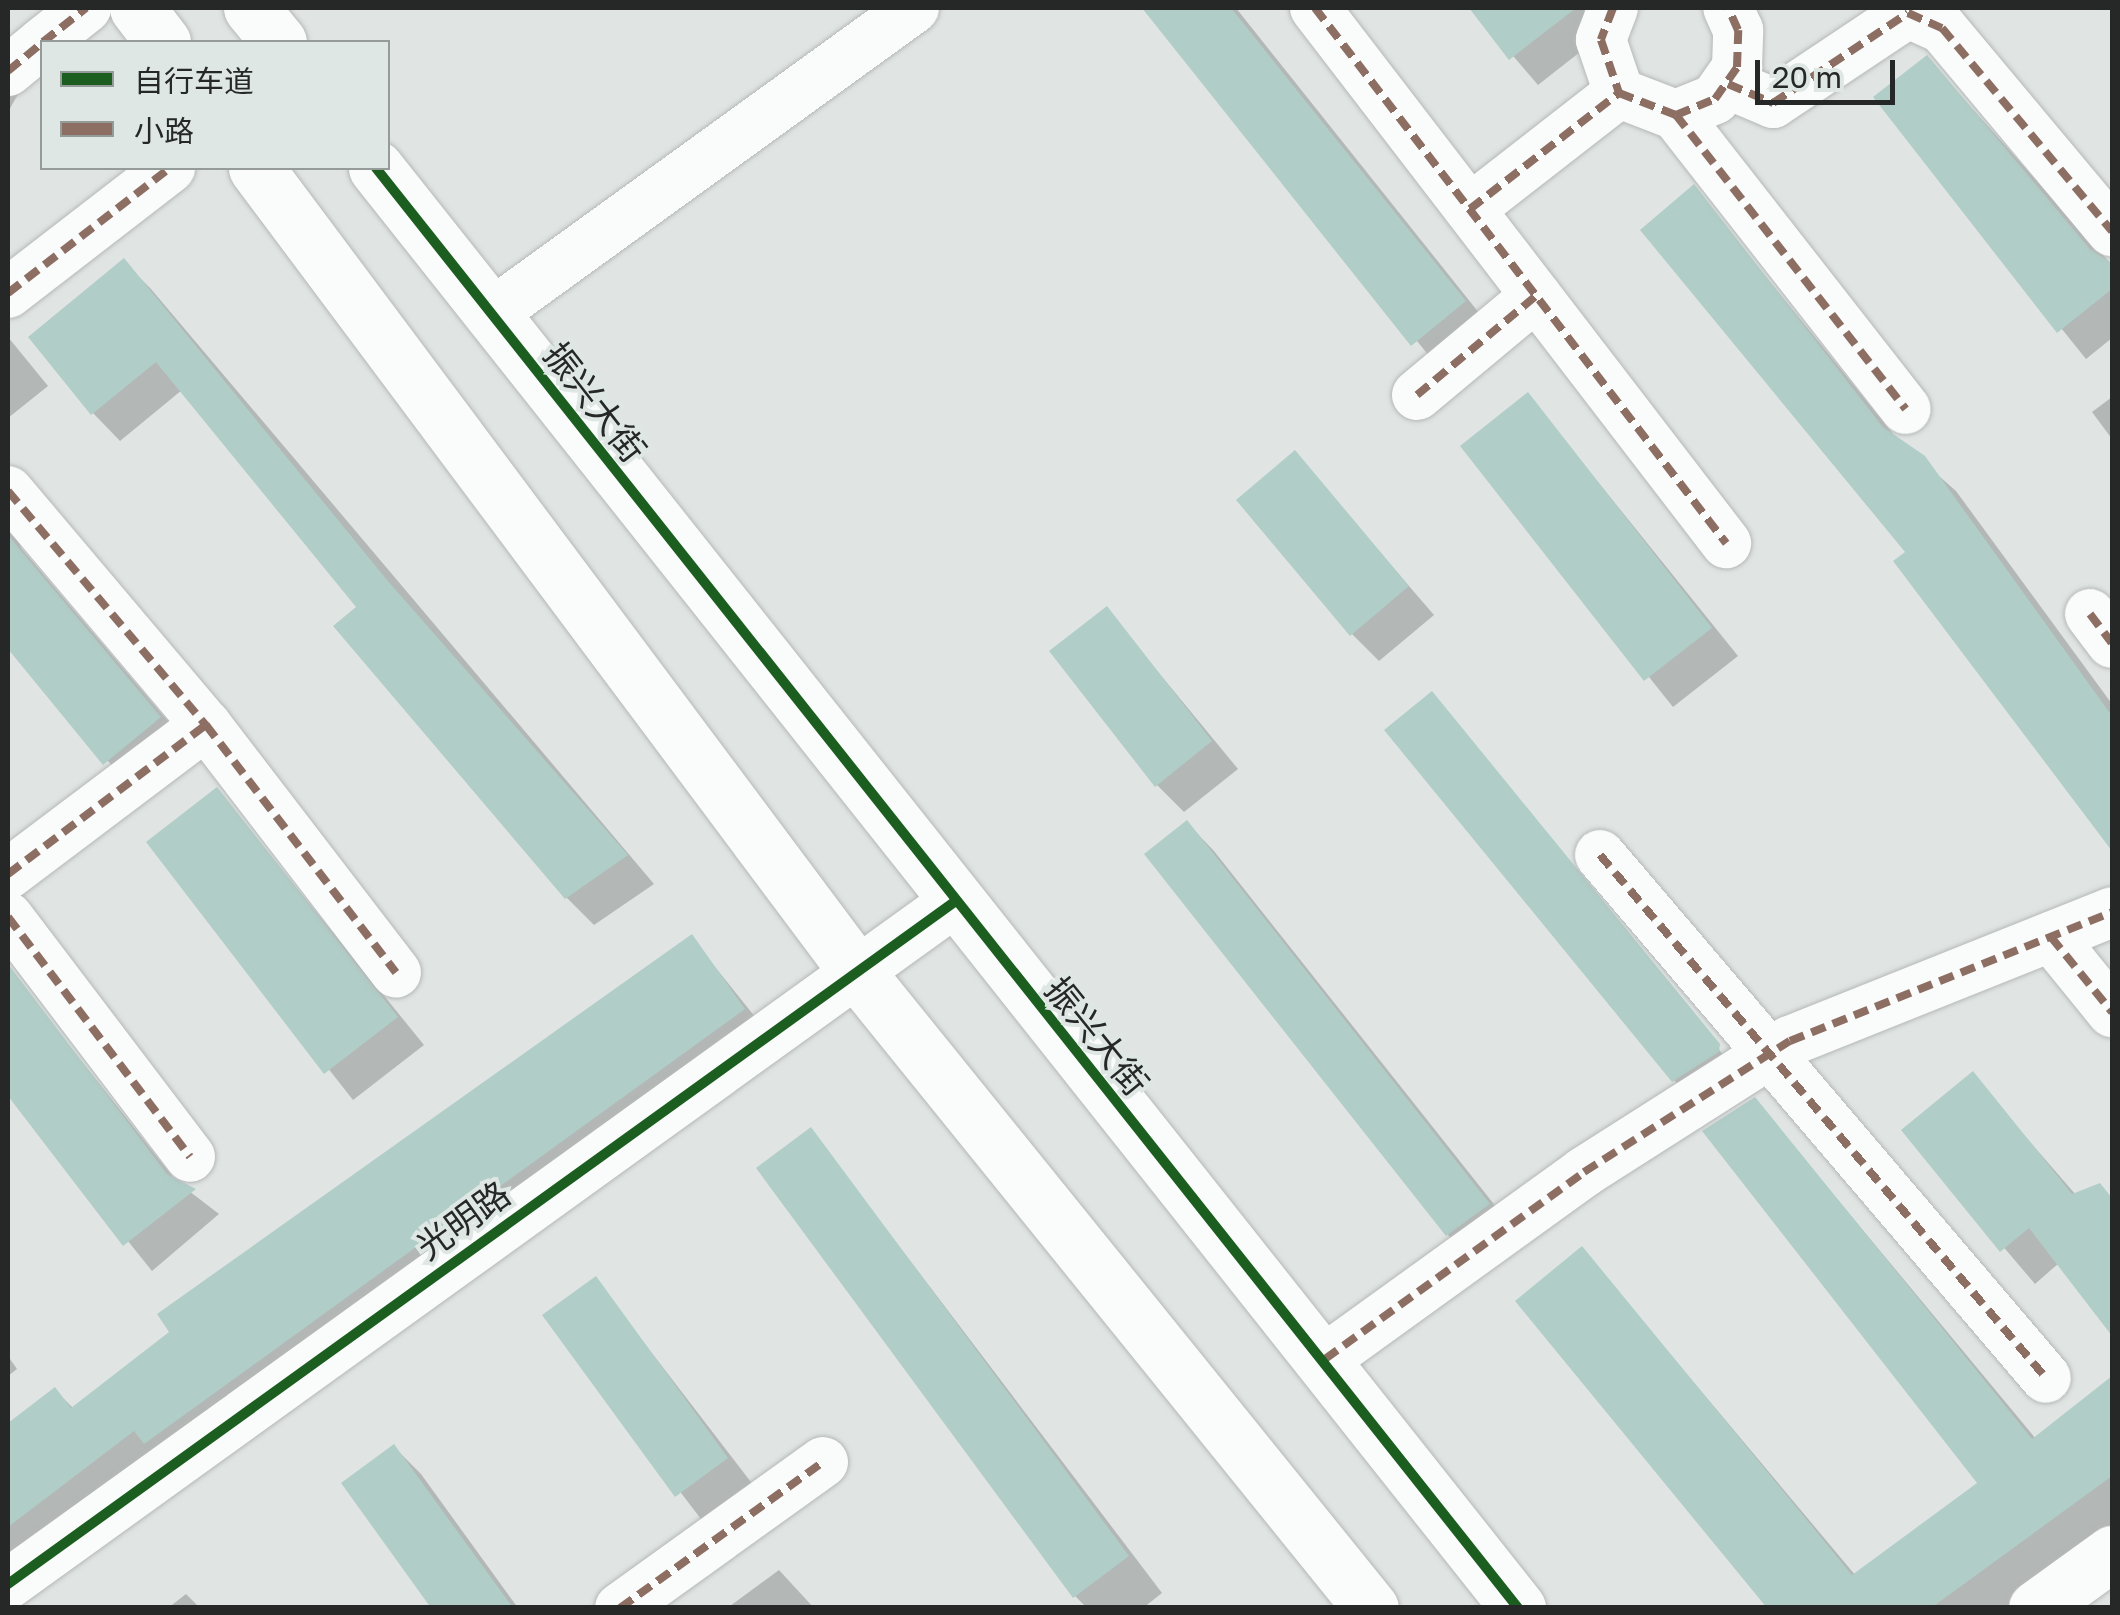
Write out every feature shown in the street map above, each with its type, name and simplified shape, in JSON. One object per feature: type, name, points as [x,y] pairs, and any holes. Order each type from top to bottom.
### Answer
[{"type":"street","points":[[47,40],[86,8]]},
{"type":"street","points":[[137,8],[161,40]]},
{"type":"street","points":[[251,8],[276,40]]},
{"type":"street","points":[[491,314],[914,8]]},
{"type":"street","points":[[1315,8],[1726,543]]},
{"type":"street","points":[[1676,115],[1728,84],[1740,48],[1728,8]]},
{"type":"street","points":[[1609,9],[1601,40],[1619,93]]},
{"type":"street","points":[[1728,84],[1773,103],[1908,14],[1942,28],[2112,232]]},
{"type":"street","points":[[8,71],[40,45]]},
{"type":"street","points":[[1470,209],[1619,93]]},
{"type":"street","points":[[1619,93],[1676,115],[1906,409]]},
{"type":"street","points":[[8,293],[167,170]]},
{"type":"street","points":[[257,170],[856,971],[1371,1608]]},
{"type":"street","name":"振兴大街","points":[[378,170],[952,903],[1324,1358],[1518,1608]]},
{"type":"street","points":[[1417,394],[1536,296]]},
{"type":"street","points":[[8,491],[206,725],[396,973]]},
{"type":"street","points":[[8,874],[206,725]]},
{"type":"street","points":[[1600,856],[2046,1378]]},
{"type":"street","name":"光明路","points":[[8,1584],[952,903]]},
{"type":"street","points":[[1324,1358],[1584,1172],[1770,1054],[2112,912]]},
{"type":"street","points":[[8,917],[190,1157]]},
{"type":"street","points":[[2051,937],[2112,1012]]},
{"type":"street","points":[[620,1608],[823,1462]]},
{"type":"street","points":[[2036,1608],[2112,1553]]},
{"type":"building","points":[[1142,8],[1231,8],[1466,301],[1411,346]]},
{"type":"building","points":[[1469,8],[1576,8],[1509,60]]},
{"type":"building","points":[[1927,55],[2090,249],[2112,263],[2112,289],[2057,333],[1873,97]]},
{"type":"building","points":[[1694,184],[1883,427],[1925,456],[2112,716],[2112,851],[1893,561],[1905,552],[1640,230]]},
{"type":"building","points":[[124,258],[387,580],[628,855],[565,899],[333,626],[356,607],[156,362],[91,415],[28,337]]},
{"type":"building","points":[[1528,392],[1712,628],[1644,681],[1460,446]]},
{"type":"building","points":[[1295,450],[1409,586],[1350,636],[1236,500]]},
{"type":"building","points":[[8,535],[161,717],[103,765],[8,649]]},
{"type":"building","points":[[1107,606],[1212,741],[1155,787],[1049,651]]},
{"type":"building","points":[[1432,691],[1720,1044],[1719,1052],[1672,1082],[1384,730]]},
{"type":"building","points":[[217,787],[398,1017],[324,1074],[146,842]]},
{"type":"building","points":[[1187,820],[1490,1204],[1446,1236],[1144,854]]},
{"type":"building","points":[[692,934],[745,1009],[144,1444],[134,1431],[8,1527],[8,1423],[55,1387],[71,1408],[169,1332],[157,1314]]},
{"type":"building","points":[[8,964],[167,1174],[196,1189],[123,1246],[8,1096]]},
{"type":"building","points":[[1973,1071],[2072,1194],[2100,1183],[2112,1198],[2112,1336],[2029,1228],[2000,1252],[1901,1130]]},
{"type":"building","points":[[1755,1097],[2032,1439],[2112,1376],[2112,1476],[1931,1608],[1767,1608],[1515,1301],[1582,1246],[1852,1575],[1977,1483],[1702,1131]]},
{"type":"building","points":[[811,1127],[1129,1556],[1073,1598],[756,1168]]},
{"type":"building","points":[[596,1276],[728,1458],[675,1497],[542,1315]]},
{"type":"building","points":[[394,1444],[513,1608],[431,1608],[341,1483]]},
{"type":"marked path","points":[[46,40],[86,8]]},
{"type":"marked path","points":[[1315,8],[1726,543]]},
{"type":"marked path","points":[[1613,8],[1601,40],[1619,93],[1676,115],[1715,99],[1737,67],[1738,30],[1728,8]]},
{"type":"marked path","points":[[1728,84],[1773,103],[1908,13],[1942,28],[2112,231]]},
{"type":"marked path","points":[[8,71],[40,45]]},
{"type":"marked path","points":[[1470,209],[1619,93]]},
{"type":"marked path","points":[[1676,115],[1906,409]]},
{"type":"marked path","points":[[8,293],[167,170]]},
{"type":"marked path","points":[[1417,395],[1536,296]]},
{"type":"marked path","points":[[8,491],[206,725],[396,973]]},
{"type":"marked path","points":[[2090,614],[2112,643]]},
{"type":"marked path","points":[[8,874],[206,725]]},
{"type":"marked path","points":[[1600,855],[2046,1378]]},
{"type":"marked path","points":[[1325,1359],[1584,1172],[1790,1041],[2112,912]]},
{"type":"marked path","points":[[8,917],[190,1157]]},
{"type":"marked path","points":[[2051,937],[2112,1012]]},
{"type":"marked path","points":[[620,1608],[823,1462]]},
{"type":"cycle path","points":[[378,170],[1518,1608]]},
{"type":"cycle path","points":[[8,1584],[953,903]]}]
